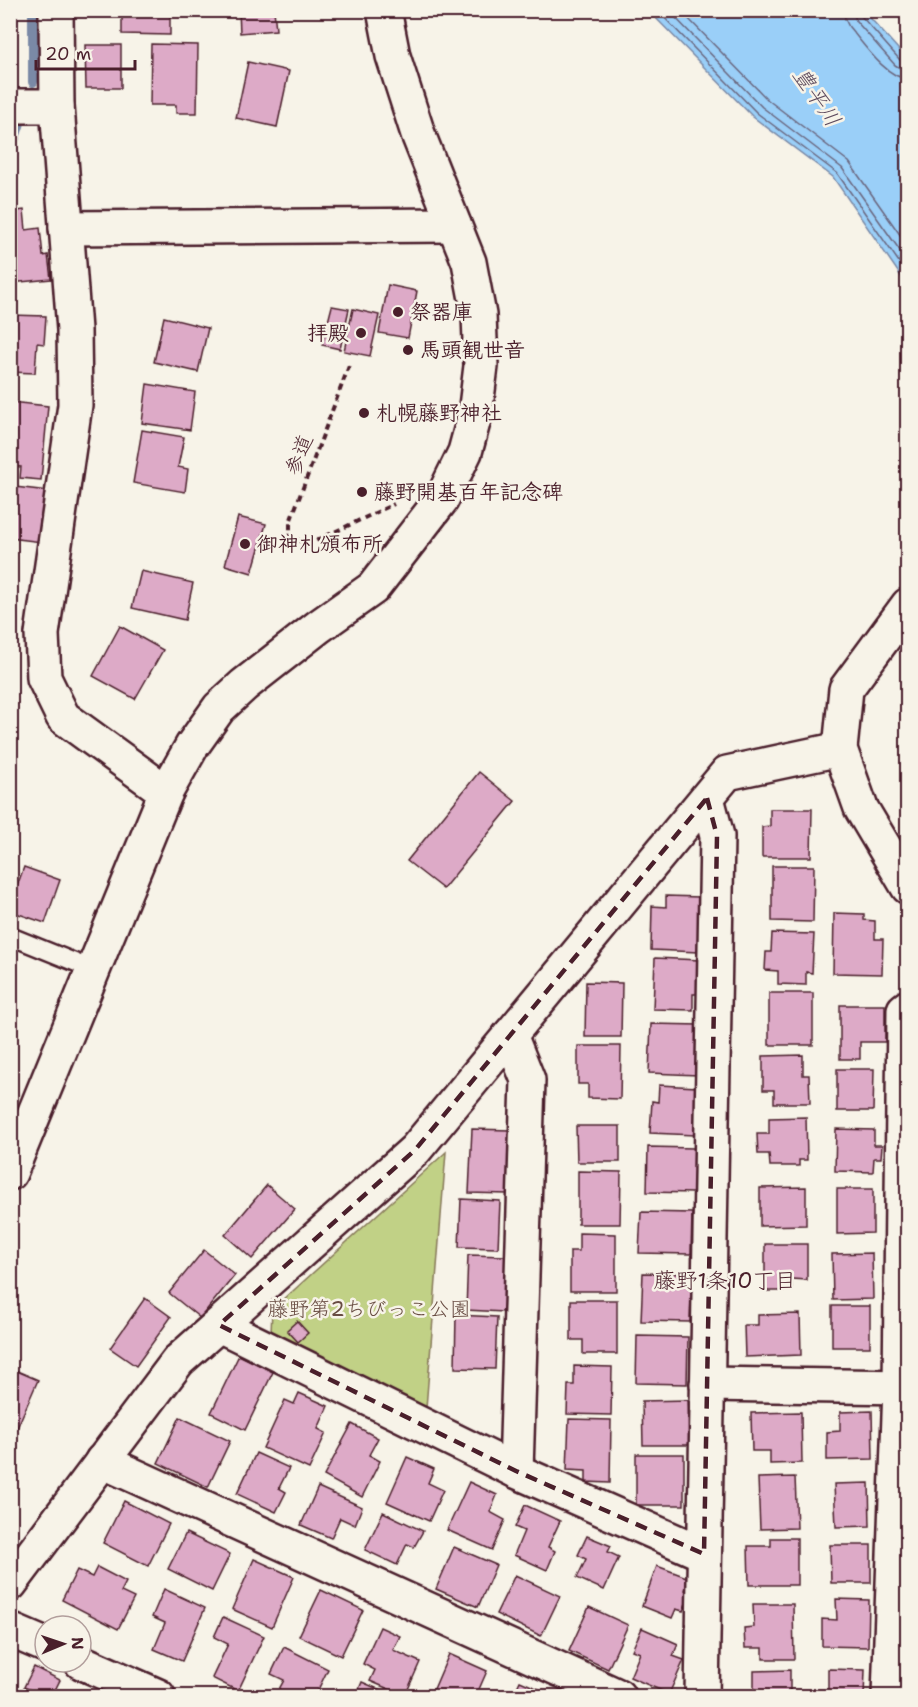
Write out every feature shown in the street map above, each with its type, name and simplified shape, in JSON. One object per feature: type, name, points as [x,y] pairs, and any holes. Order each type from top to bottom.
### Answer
[{"type":"street","points":[[56,10],[57,106],[74,330],[75,405],[42,633],[45,678],[63,717],[166,792]]},
{"type":"street","points":[[10,1173],[166,792],[192,746],[219,708],[244,685],[318,627],[373,588],[442,500],[465,452],[475,415],[481,366],[479,315],[469,262],[418,134],[393,56],[384,10]]},
{"type":"street","points":[[10,106],[57,106]]},
{"type":"street","points":[[66,228],[454,225]]},
{"type":"street","points":[[908,604],[846,689],[840,749],[861,808],[908,887]]},
{"type":"street","points":[[10,1584],[178,1361],[415,1150],[727,773],[840,749]]},
{"type":"street","points":[[702,1696],[717,836],[707,798]]},
{"type":"street","points":[[889,1696],[900,1614],[904,1387],[904,1010],[908,1008]]},
{"type":"street","points":[[510,1035],[528,1080],[516,1471]]},
{"type":"street","points":[[219,1325],[516,1471],[704,1554]]},
{"type":"street","points":[[707,1384],[904,1387]]},
{"type":"street","points":[[102,1461],[618,1696]]},
{"type":"street","points":[[10,1630],[33,1640]]},
{"type":"street","points":[[94,1677],[158,1696]]},
{"type":"lane","points":[[10,936],[94,969]]},
{"type":"path","name":"参道","points":[[349,366],[290,522],[290,537],[309,544],[398,502]]},
{"type":"highlighted area","points":[[707,798],[717,836],[704,1554],[516,1471],[219,1325],[415,1150]]},
{"type":"green space","name":"藤野第2ちびっこ公園","points":[[446,1152],[426,1408],[271,1333],[272,1310]]},
{"type":"water","name":"豊平川","points":[[649,11],[864,11],[907,59],[907,285],[833,177],[753,117]]},
{"type":"building","points":[[122,10],[170,10],[170,35],[122,34]]},
{"type":"building","points":[[239,10],[274,10],[276,30],[240,33]]},
{"type":"building","points":[[151,44],[198,45],[197,113],[176,113],[176,105],[150,105]]},
{"type":"building","points":[[85,45],[121,45],[121,88],[86,88]]},
{"type":"building","points":[[248,62],[289,71],[277,127],[236,118]]},
{"type":"building","points":[[24,210],[26,230],[40,228],[43,256],[48,255],[51,279],[10,283],[10,212]]},
{"type":"building","name":"祭器庫","points":[[388,285],[417,291],[408,338],[379,333]]},
{"type":"building","points":[[332,306],[349,309],[340,349],[322,345]]},
{"type":"building","name":"拝殿","points":[[353,309],[379,315],[370,356],[344,351]]},
{"type":"building","points":[[10,315],[46,316],[44,344],[37,343],[35,373],[10,372]]},
{"type":"building","points":[[164,317],[208,328],[198,372],[154,362]]},
{"type":"building","points":[[147,384],[195,392],[190,430],[142,423]]},
{"type":"building","points":[[10,402],[48,406],[41,480],[20,478],[21,467],[10,466]]},
{"type":"building","points":[[142,430],[184,437],[178,467],[188,469],[185,492],[133,483]]},
{"type":"building","points":[[15,487],[48,491],[42,542],[10,538]]},
{"type":"building","name":"御神札頒布所","points":[[238,517],[266,524],[252,573],[225,565]]},
{"type":"building","points":[[141,571],[193,583],[185,620],[132,608]]},
{"type":"building","points":[[120,626],[163,650],[135,699],[93,676]]},
{"type":"building","points":[[479,772],[515,801],[443,889],[407,861]]},
{"type":"building","points":[[770,809],[812,809],[811,857],[762,857],[762,827],[770,826]]},
{"type":"building","points":[[772,866],[814,866],[813,922],[772,921]]},
{"type":"building","points":[[24,867],[60,880],[45,923],[10,911],[10,905]]},
{"type":"building","points":[[666,896],[700,897],[699,952],[651,950],[652,906],[666,907]]},
{"type":"building","points":[[834,913],[864,914],[864,920],[875,921],[875,939],[883,939],[882,974],[833,973]]},
{"type":"building","points":[[772,933],[814,934],[812,973],[806,972],[806,985],[778,984],[778,971],[765,970],[766,952],[771,952]]},
{"type":"building","points":[[655,958],[700,960],[698,994],[693,994],[693,1010],[653,1009]]},
{"type":"building","points":[[586,982],[622,983],[621,1037],[585,1037]]},
{"type":"building","points":[[769,993],[813,993],[813,1045],[769,1045]]},
{"type":"building","points":[[840,1005],[885,1005],[885,1042],[860,1042],[860,1059],[840,1059]]},
{"type":"building","points":[[651,1024],[700,1025],[698,1075],[649,1073]]},
{"type":"building","points":[[578,1046],[621,1046],[620,1099],[588,1098],[588,1084],[578,1084]]},
{"type":"building","points":[[803,1055],[803,1075],[809,1075],[810,1103],[774,1103],[774,1090],[763,1090],[763,1056]]},
{"type":"building","points":[[837,1069],[874,1069],[873,1111],[837,1111]]},
{"type":"building","points":[[659,1085],[697,1087],[695,1135],[650,1133],[652,1101],[658,1102]]},
{"type":"building","points":[[806,1117],[807,1160],[799,1160],[799,1166],[770,1166],[769,1154],[758,1154],[757,1134],[769,1134],[769,1118]]},
{"type":"building","points":[[576,1126],[620,1126],[620,1162],[577,1162]]},
{"type":"building","points":[[472,1129],[510,1130],[508,1194],[469,1193]]},
{"type":"building","points":[[836,1129],[874,1130],[874,1145],[882,1145],[881,1158],[874,1158],[873,1172],[835,1171]]},
{"type":"building","points":[[648,1147],[694,1148],[694,1193],[647,1192]]},
{"type":"building","points":[[578,1171],[621,1172],[620,1224],[578,1224]]},
{"type":"building","points":[[267,1185],[295,1209],[252,1259],[225,1235]]},
{"type":"building","points":[[806,1187],[806,1225],[760,1226],[760,1188]]},
{"type":"building","points":[[837,1189],[873,1189],[873,1233],[837,1234]]},
{"type":"building","points":[[461,1199],[500,1201],[498,1248],[459,1247]]},
{"type":"building","points":[[641,1212],[692,1213],[691,1254],[639,1253]]},
{"type":"building","points":[[579,1233],[616,1234],[616,1291],[570,1291],[570,1251],[579,1251]]},
{"type":"building","points":[[765,1244],[807,1244],[807,1280],[792,1279],[792,1291],[765,1291]]},
{"type":"building","points":[[204,1250],[235,1275],[200,1318],[169,1293]]},
{"type":"building","points":[[872,1253],[873,1299],[833,1300],[832,1254]]},
{"type":"building","points":[[468,1255],[506,1256],[504,1312],[466,1310]]},
{"type":"building","points":[[643,1273],[692,1274],[690,1322],[641,1321]]},
{"type":"building","points":[[145,1298],[171,1317],[136,1366],[110,1348]]},
{"type":"building","points":[[571,1300],[617,1300],[617,1354],[583,1354],[583,1340],[571,1340]]},
{"type":"building","points":[[832,1306],[870,1306],[870,1347],[832,1347]]},
{"type":"building","points":[[800,1314],[801,1355],[745,1357],[744,1325],[758,1325],[758,1315]]},
{"type":"building","points":[[456,1315],[497,1317],[495,1369],[455,1368]]},
{"type":"building","points":[[297,1321],[308,1333],[298,1342],[287,1330]]},
{"type":"building","points":[[637,1336],[688,1337],[687,1384],[636,1383]]},
{"type":"building","points":[[239,1355],[273,1372],[245,1430],[211,1413]]},
{"type":"building","points":[[574,1366],[612,1367],[611,1415],[567,1414],[568,1385],[574,1385]]},
{"type":"building","points":[[10,1368],[38,1380],[10,1444]]},
{"type":"building","points":[[299,1393],[328,1406],[318,1429],[326,1433],[309,1469],[263,1448],[285,1400],[294,1404]]},
{"type":"building","points":[[688,1400],[689,1445],[643,1445],[642,1401]]},
{"type":"building","points":[[872,1411],[873,1459],[827,1460],[827,1432],[840,1431],[840,1412]]},
{"type":"building","points":[[801,1412],[802,1463],[770,1464],[770,1451],[752,1451],[751,1413]]},
{"type":"building","points":[[180,1417],[230,1441],[208,1487],[158,1463]]},
{"type":"building","points":[[569,1419],[611,1420],[610,1483],[586,1482],[586,1471],[567,1470]]},
{"type":"building","points":[[352,1424],[378,1438],[369,1455],[380,1461],[362,1497],[324,1476]]},
{"type":"building","points":[[256,1453],[289,1468],[279,1488],[286,1492],[276,1512],[237,1494]]},
{"type":"building","points":[[636,1454],[684,1454],[684,1505],[636,1505]]},
{"type":"building","points":[[407,1457],[434,1469],[428,1483],[443,1490],[429,1521],[387,1502]]},
{"type":"building","points":[[795,1477],[797,1528],[760,1529],[758,1478]]},
{"type":"building","points":[[469,1482],[497,1495],[490,1512],[505,1520],[492,1550],[447,1530]]},
{"type":"building","points":[[869,1483],[870,1526],[836,1527],[834,1484]]},
{"type":"building","points":[[318,1487],[362,1507],[355,1525],[340,1518],[331,1538],[301,1525]]},
{"type":"building","points":[[124,1501],[169,1524],[148,1566],[103,1543]]},
{"type":"building","points":[[525,1505],[560,1521],[548,1547],[555,1551],[547,1570],[514,1555],[524,1531],[515,1527]]},
{"type":"building","points":[[383,1512],[423,1531],[414,1547],[407,1544],[397,1565],[365,1550]]},
{"type":"building","points":[[186,1533],[230,1554],[212,1591],[168,1569]]},
{"type":"building","points":[[587,1536],[611,1546],[608,1552],[619,1557],[604,1590],[577,1578],[586,1559],[578,1555]]},
{"type":"building","points":[[771,1538],[797,1538],[797,1585],[749,1585],[748,1546],[771,1546]]},
{"type":"building","points":[[830,1545],[871,1545],[871,1583],[831,1583]]},
{"type":"building","points":[[454,1547],[496,1565],[478,1607],[436,1589]]},
{"type":"building","points":[[254,1559],[294,1577],[272,1627],[232,1609]]},
{"type":"building","points":[[657,1566],[689,1578],[685,1590],[690,1592],[683,1611],[676,1609],[672,1618],[642,1606]]},
{"type":"building","points":[[97,1567],[126,1582],[121,1592],[134,1598],[118,1629],[93,1614],[62,1600],[77,1570],[92,1577]]},
{"type":"building","points":[[515,1575],[560,1596],[541,1636],[496,1614]]},
{"type":"building","points":[[164,1589],[205,1608],[182,1661],[154,1649],[165,1623],[152,1617]]},
{"type":"building","points":[[321,1590],[363,1610],[341,1656],[299,1636]]},
{"type":"building","points":[[836,1599],[869,1600],[868,1647],[822,1646],[822,1619],[837,1620]]},
{"type":"building","points":[[753,1604],[793,1604],[794,1659],[763,1659],[763,1648],[745,1648],[744,1628],[754,1627]]},
{"type":"building","points":[[589,1607],[628,1625],[608,1669],[569,1651]]},
{"type":"building","points":[[223,1617],[264,1636],[238,1691],[212,1678],[228,1644],[214,1637]]},
{"type":"building","points":[[380,1627],[400,1636],[393,1650],[420,1662],[405,1696],[370,1681],[375,1670],[363,1664]]},
{"type":"building","points":[[642,1628],[678,1644],[673,1656],[684,1660],[669,1694],[630,1677],[640,1653],[632,1650]]},
{"type":"building","points":[[284,1647],[328,1669],[315,1696],[284,1696],[277,1693],[284,1680],[271,1674]]},
{"type":"building","points":[[449,1654],[487,1671],[476,1696],[431,1696]]},
{"type":"building","points":[[33,1669],[33,1674],[48,1674],[60,1680],[52,1696],[44,1696],[24,1687]]},
{"type":"building","points":[[828,1669],[865,1670],[864,1696],[828,1696]]},
{"type":"building","points":[[790,1670],[790,1696],[754,1696],[754,1671]]},
{"type":"building","points":[[520,1681],[555,1696],[513,1696]]},
{"type":"building","points":[[362,1682],[392,1695],[356,1696]]},
{"type":"waterway","points":[[33,10],[33,82]]},
{"type":"waterway","points":[[10,152],[21,120]]},
{"type":"place","name":"祭器庫","points":[[398,312]]},
{"type":"place","name":"拝殿","points":[[361,333]]},
{"type":"place","name":"馬頭観世音","points":[[408,350]]},
{"type":"place","name":"札幌藤野神社","points":[[364,413]]},
{"type":"place","name":"藤野開基百年記念碑","points":[[362,492]]},
{"type":"place","name":"御神札頒布所","points":[[245,544]]},
{"type":"district","name":"藤野1条10丁目","points":[[725,1280]]}]
